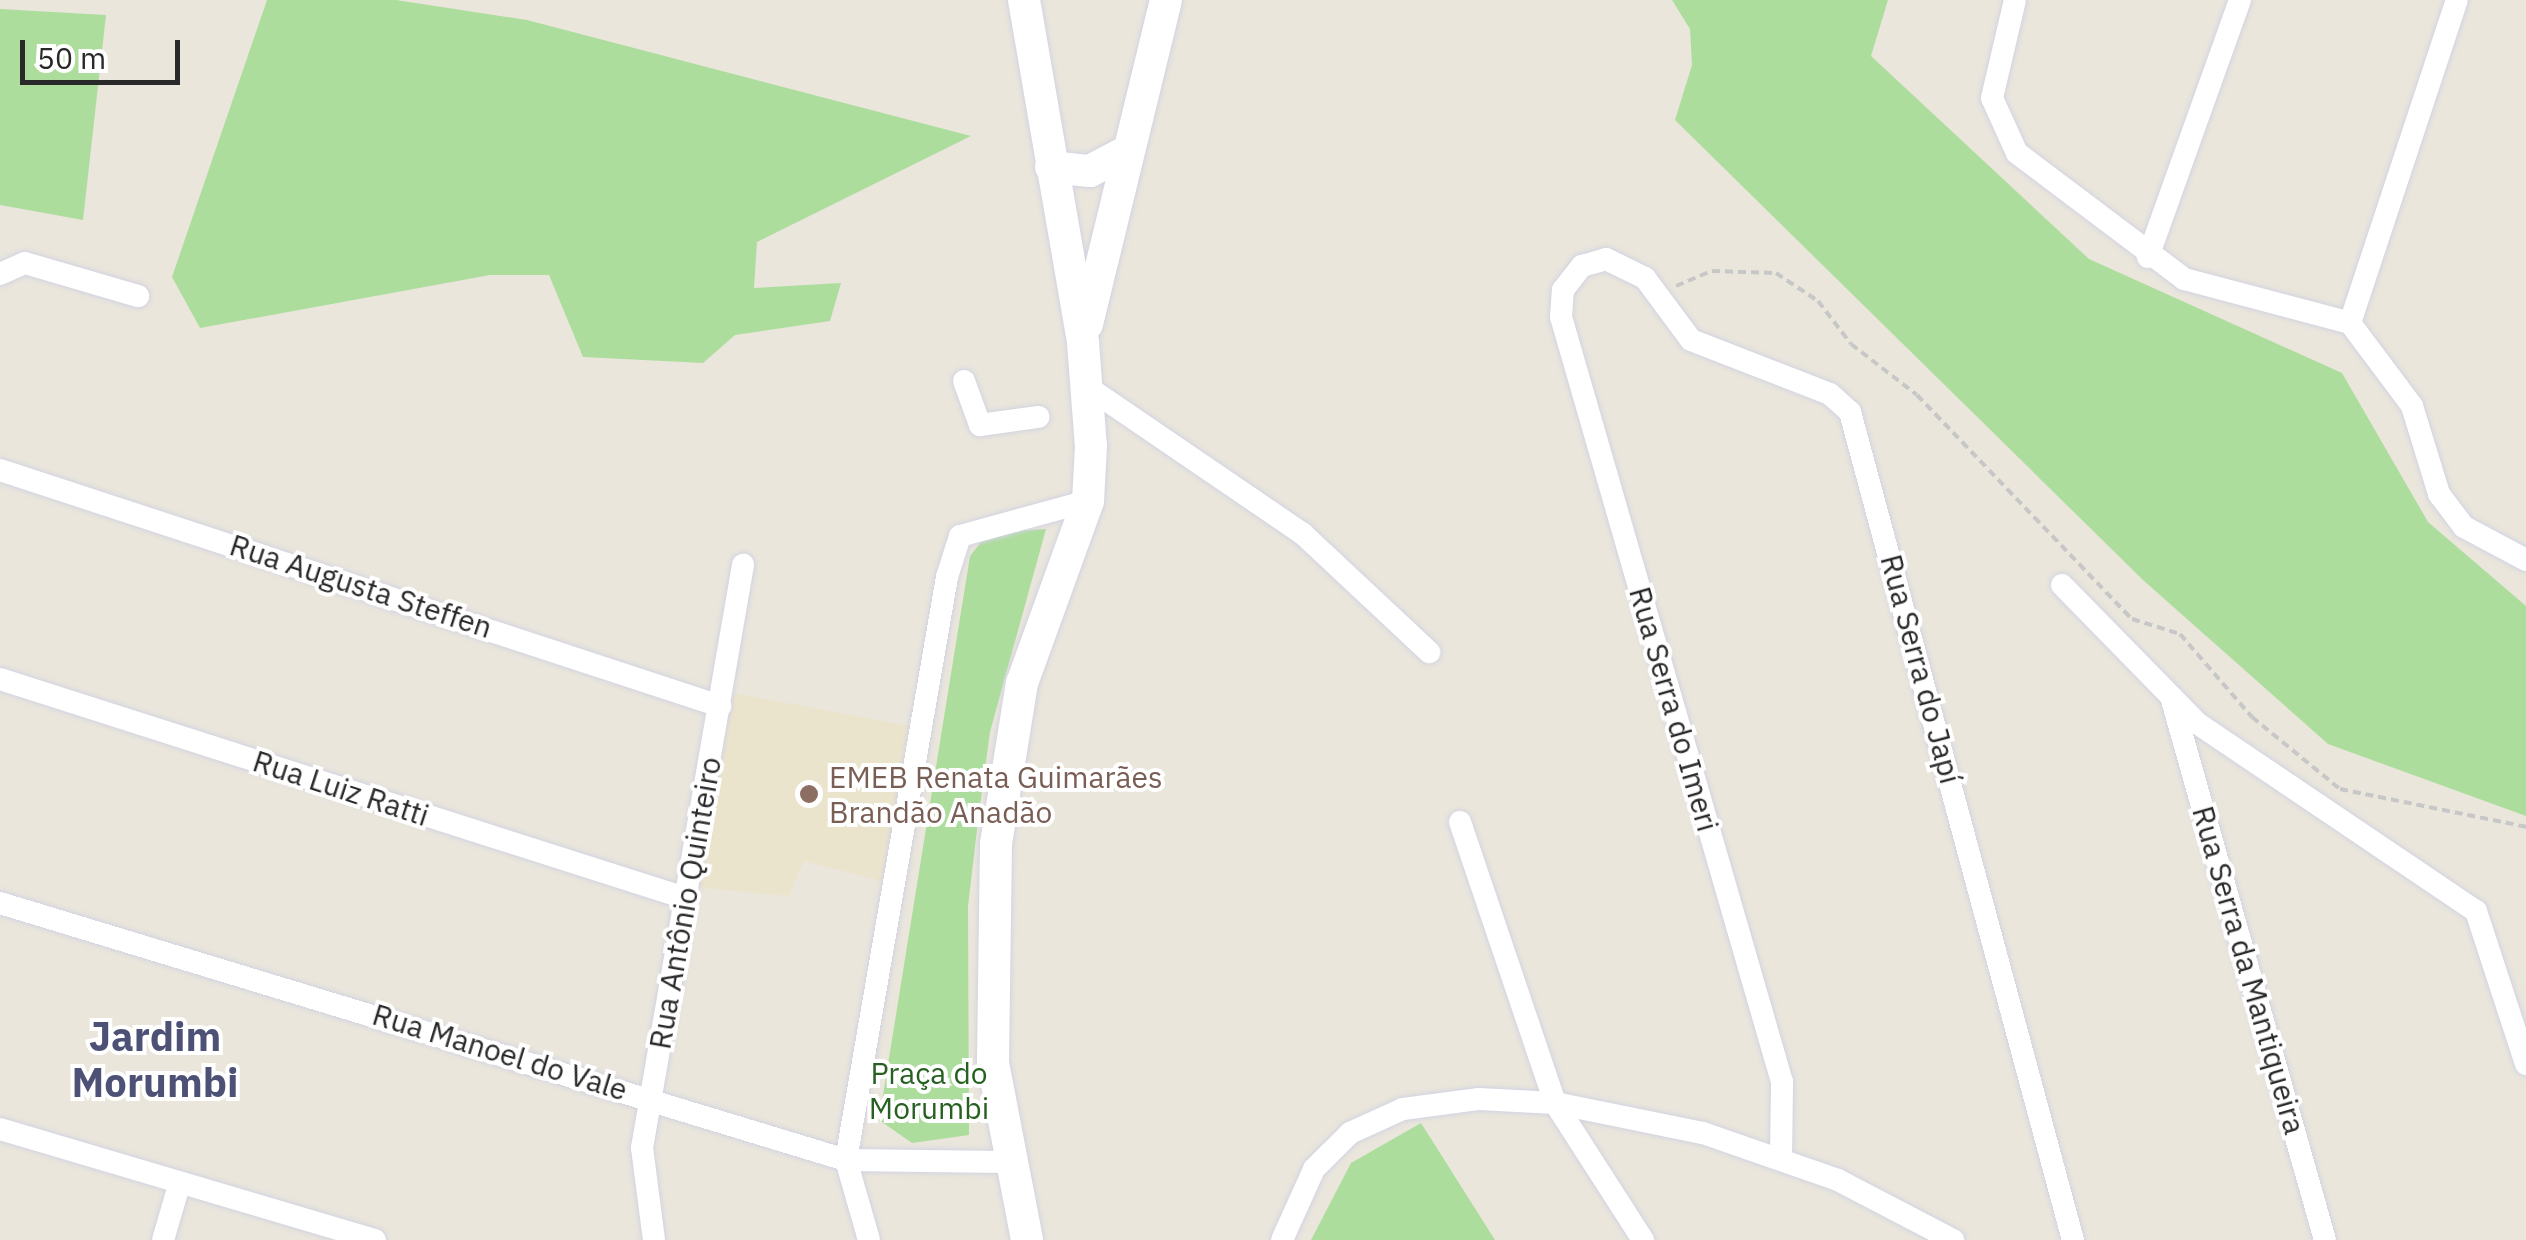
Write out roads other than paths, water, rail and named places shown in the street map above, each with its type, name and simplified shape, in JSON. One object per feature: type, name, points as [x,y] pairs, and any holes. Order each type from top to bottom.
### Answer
[{"type":"main road","points":[[1024,0],[1083,343],[1088,501],[1004,761],[991,963],[1005,1162],[1027,1240]]},
{"type":"main road","points":[[1083,343],[1122,154],[1166,0]]},
{"type":"main road","points":[[1051,167],[1090,171],[1122,154]]},
{"type":"street","points":[[2015,0],[1996,58],[1998,124],[2017,153],[2148,257],[2184,279],[2350,323],[2412,406],[2439,494],[2464,527],[2526,560]]},
{"type":"street","points":[[2148,257],[2240,0]]},
{"type":"street","points":[[2350,323],[2457,0]]},
{"type":"street","points":[[0,274],[25,263],[138,296]]},
{"type":"street","name":"Rua Serra do Japí","points":[[1582,266],[1626,263],[1660,292],[1691,340],[1830,394],[1850,412],[2073,1240]]},
{"type":"street","name":"Rua Serra do Imeri","points":[[1582,266],[1563,290],[1561,318],[1782,1082],[1781,1158]]},
{"type":"street","points":[[964,381],[980,425],[1038,417]]},
{"type":"street","points":[[1086,386],[1303,534],[1429,652]]},
{"type":"street","name":"Rua Augusta Steffen","points":[[0,470],[720,706]]},
{"type":"street","points":[[868,1240],[846,1160],[960,536],[1088,501]]},
{"type":"street","name":"Rua Antônio Quinteiro","points":[[654,1240],[641,1184],[682,897],[743,566]]},
{"type":"street","points":[[2062,585],[2172,700],[2304,800],[2476,910],[2526,1064]]},
{"type":"street","name":"Rua Luiz Ratti","points":[[0,679],[682,897]]},
{"type":"street","name":"Rua Serra da Mantiqueira","points":[[2172,700],[2325,1240]]},
{"type":"street","points":[[1460,822],[1555,1103],[1643,1240]]},
{"type":"street","name":"Rua Manoel do Vale","points":[[0,902],[653,1098],[846,1160],[1005,1162]]},
{"type":"street","points":[[1282,1240],[1314,1169],[1350,1132],[1404,1109],[1555,1103],[1658,1119],[1781,1158],[1920,1230],[1952,1240]]},
{"type":"street","points":[[0,1129],[375,1240]]},
{"type":"street","points":[[164,1240],[180,1182]]},
{"type":"place","name":"EMEB Renata Guimarães Brandão Anadão","points":[[809,794]]},
{"type":"district","name":"Jardim Morumbi","points":[[155,1059]]},
{"type":"park label","name":"Praça do Morumbi","points":[[929,1090]]}]
